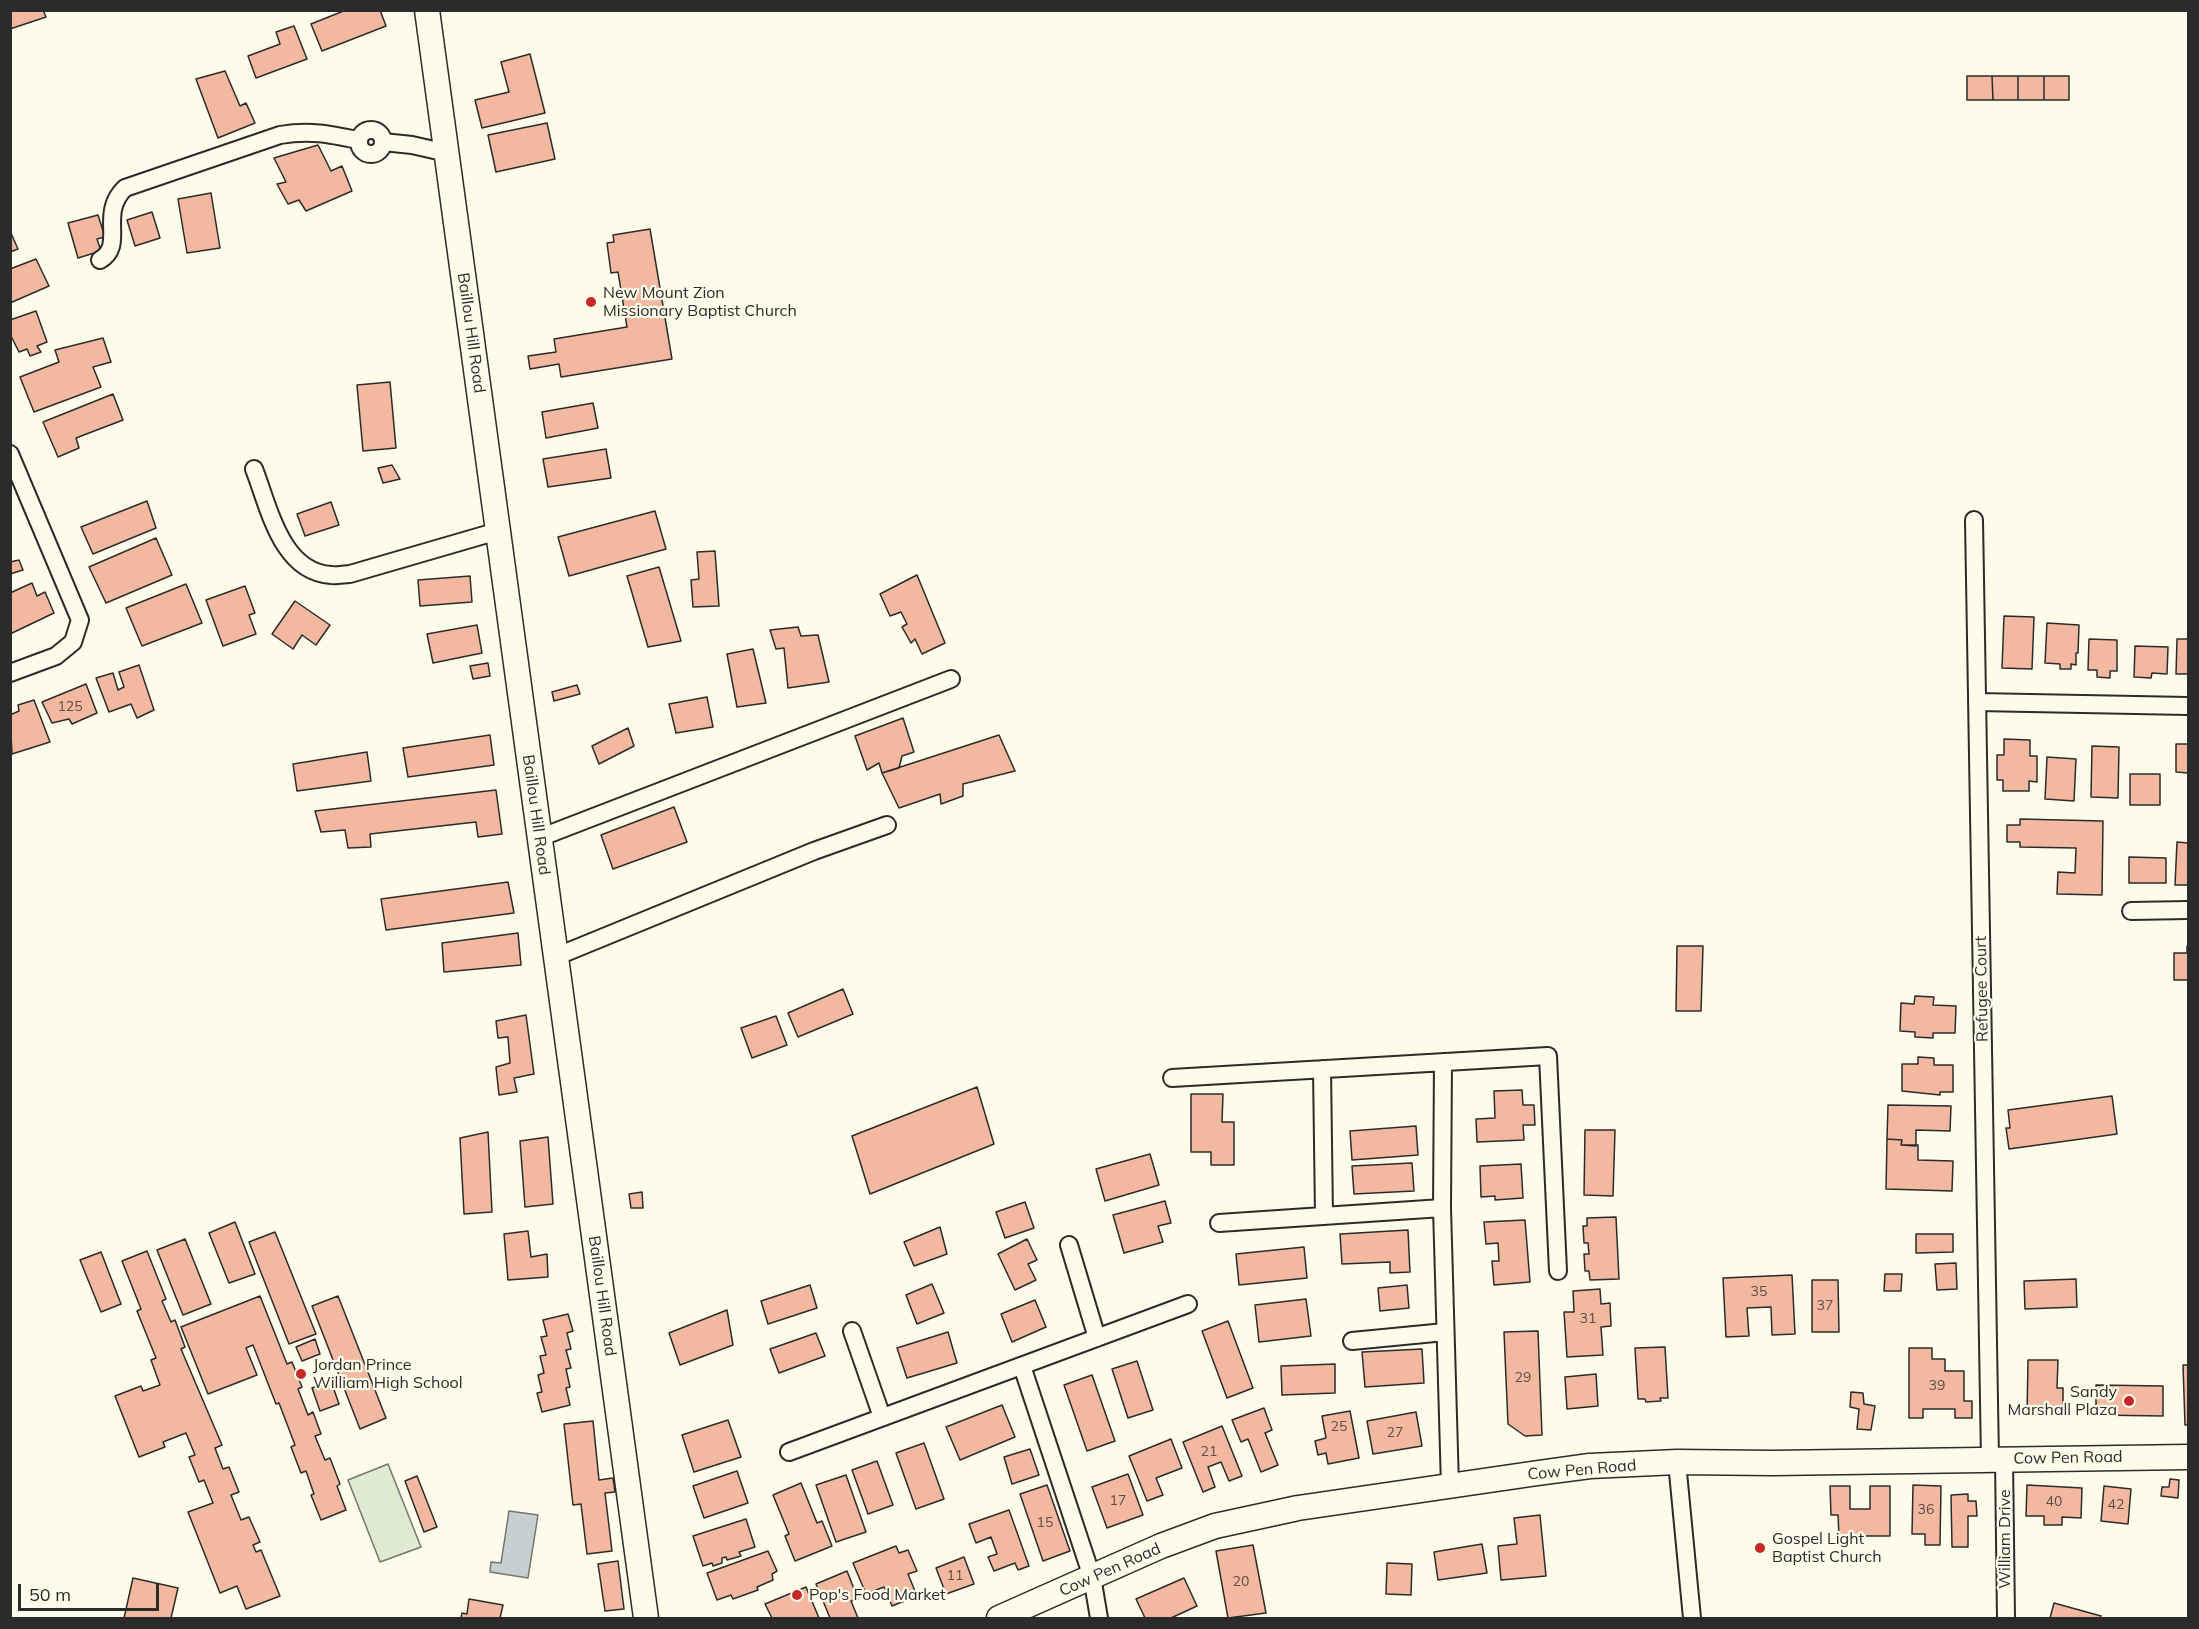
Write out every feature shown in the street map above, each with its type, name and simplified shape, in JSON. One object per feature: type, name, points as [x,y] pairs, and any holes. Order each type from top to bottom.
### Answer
[{"type":"main road","name":"Baillou Hill Road","points":[[428,10],[646,1618]]},
{"type":"main road","name":"Cow Pen Road","points":[[999,1618],[1161,1546],[1215,1526],[1298,1508],[1590,1466],[1677,1462],[1773,1463],[2188,1457]]},
{"type":"street","points":[[100,260],[111,249],[113,203],[125,188],[280,135],[322,132],[358,140],[361,134],[371,130],[382,136],[383,142],[412,145],[447,153]]},
{"type":"street","points":[[10,454],[80,620],[73,642],[57,656],[10,672]]},
{"type":"street","points":[[254,469],[279,534],[294,558],[311,570],[330,575],[350,574],[498,531]]},
{"type":"street","name":"Refugee Court","points":[[1974,520],[1997,1459]]},
{"type":"street","points":[[539,838],[951,678]]},
{"type":"street","points":[[1977,702],[2188,706]]},
{"type":"street","points":[[555,957],[814,851],[887,825]]},
{"type":"street","points":[[2131,911],[2188,910]]},
{"type":"street","points":[[1172,1078],[1548,1056],[1558,1271]]},
{"type":"street","points":[[1443,1062],[1442,1208],[1450,1486]]},
{"type":"street","points":[[1322,1069],[1324,1216]]},
{"type":"street","points":[[1219,1223],[1442,1208]]},
{"type":"street","points":[[1069,1245],[1097,1338]]},
{"type":"street","points":[[789,1452],[1188,1304]]},
{"type":"street","points":[[852,1331],[882,1417]]},
{"type":"street","points":[[1352,1341],[1445,1332]]},
{"type":"street","points":[[1022,1366],[1092,1577],[1099,1618]]},
{"type":"street","name":"William Drive","points":[[1997,1459],[2006,1618]]},
{"type":"street","points":[[1677,1462],[1692,1618]]},
{"type":"green space","points":[[388,1464],[421,1547],[380,1562],[348,1480]]},
{"type":"shaded area","points":[[509,1511],[538,1515],[528,1578],[490,1572],[491,1562],[501,1563]]},
{"type":"building","points":[[10,10],[43,10],[46,17],[10,29]]},
{"type":"building","points":[[346,10],[380,10],[386,26],[322,51],[311,24]]},
{"type":"building","points":[[294,26],[307,59],[256,78],[248,56],[280,44],[276,32]]},
{"type":"building","points":[[530,54],[545,113],[482,128],[475,100],[509,92],[501,62]]},
{"type":"building","points":[[225,71],[240,106],[246,103],[255,123],[218,138],[196,79]]},
{"type":"building","points":[[1967,76],[1992,76],[1993,100],[1967,100]]},
{"type":"building","points":[[1992,76],[2018,76],[2018,100],[1993,100]]},
{"type":"building","points":[[2018,76],[2044,76],[2044,100],[2018,100]]},
{"type":"building","points":[[2044,76],[2069,76],[2069,100],[2044,100]]},
{"type":"building","points":[[547,123],[555,159],[496,172],[488,135]]},
{"type":"building","points":[[318,145],[331,171],[342,166],[352,191],[306,211],[299,200],[288,204],[277,184],[286,182],[274,158]]},
{"type":"building","points":[[211,193],[220,248],[187,253],[178,199]]},
{"type":"building","points":[[152,212],[160,238],[135,246],[127,220]]},
{"type":"building","points":[[98,215],[105,237],[97,239],[101,251],[78,258],[68,223]]},
{"type":"building","points":[[650,229],[672,359],[561,377],[559,364],[530,369],[528,356],[556,352],[554,339],[627,327],[618,272],[611,273],[607,243],[614,242],[613,235]]},
{"type":"building","points":[[10,231],[18,249],[10,252]]},
{"type":"building","points":[[36,259],[49,286],[10,303],[10,269]]},
{"type":"building","points":[[36,311],[47,342],[37,346],[41,352],[30,356],[27,349],[19,352],[10,334],[10,320]]},
{"type":"building","points":[[103,338],[111,362],[93,367],[101,387],[34,412],[20,377],[59,362],[55,350]]},
{"type":"building","points":[[390,382],[396,448],[363,451],[357,385]]},
{"type":"building","points":[[113,394],[123,420],[76,438],[79,448],[58,457],[43,422]]},
{"type":"building","points":[[593,403],[598,428],[546,438],[542,412]]},
{"type":"building","points":[[606,449],[611,478],[548,487],[543,459]]},
{"type":"building","points":[[392,465],[400,479],[383,483],[378,468]]},
{"type":"building","points":[[147,501],[156,528],[93,554],[81,527]]},
{"type":"building","points":[[331,502],[339,525],[305,536],[297,514]]},
{"type":"building","points":[[655,511],[666,549],[569,576],[558,537]]},
{"type":"building","points":[[156,538],[172,575],[106,603],[89,567]]},
{"type":"building","points":[[715,551],[719,606],[693,607],[691,580],[699,579],[697,552]]},
{"type":"building","points":[[19,560],[23,570],[10,574],[10,562]]},
{"type":"building","points":[[659,567],[681,641],[648,647],[627,576]]},
{"type":"building","points":[[917,575],[945,643],[922,654],[915,639],[911,643],[902,627],[907,624],[901,612],[890,616],[880,594]]},
{"type":"building","points":[[470,576],[472,602],[420,606],[418,580]]},
{"type":"building","points":[[32,583],[37,596],[45,592],[54,613],[10,634],[10,593]]},
{"type":"building","points":[[186,584],[202,623],[142,646],[126,608]]},
{"type":"building","points":[[245,586],[255,613],[249,615],[256,634],[223,646],[206,600]]},
{"type":"building","points":[[295,601],[330,625],[316,645],[302,635],[293,649],[272,634]]},
{"type":"building","points":[[2004,616],[2034,617],[2032,669],[2002,668]]},
{"type":"building","points":[[2047,623],[2079,625],[2076,665],[2071,664],[2071,669],[2060,669],[2060,664],[2045,663]]},
{"type":"building","points":[[477,625],[482,653],[433,663],[427,634]]},
{"type":"building","points":[[798,627],[801,636],[818,635],[829,682],[788,688],[784,648],[776,649],[770,630]]},
{"type":"building","points":[[2089,639],[2117,640],[2117,671],[2110,671],[2110,678],[2097,677],[2097,670],[2088,670]]},
{"type":"building","points":[[2177,639],[2188,639],[2188,674],[2176,674]]},
{"type":"building","points":[[2135,646],[2168,647],[2167,674],[2152,673],[2151,678],[2134,677]]},
{"type":"building","points":[[753,649],[766,703],[737,707],[727,654]]},
{"type":"building","points":[[488,663],[490,676],[473,679],[470,666]]},
{"type":"building","points":[[139,665],[154,710],[137,718],[131,704],[109,712],[96,678],[113,673],[118,690],[124,687],[119,672]]},
{"type":"building","points":[[86,684],[97,713],[72,724],[69,719],[52,723],[42,702]]},
{"type":"building","points":[[577,685],[580,694],[554,701],[552,692]]},
{"type":"building","points":[[707,697],[713,727],[676,733],[669,704]]},
{"type":"building","points":[[34,700],[50,742],[12,754],[10,715],[19,711],[18,705]]},
{"type":"building","points":[[903,718],[914,752],[902,756],[899,768],[882,773],[879,763],[867,770],[855,736]]},
{"type":"building","points":[[628,728],[634,746],[599,764],[592,746]]},
{"type":"building","points":[[490,735],[494,765],[408,777],[403,748]]},
{"type":"building","points":[[999,735],[1015,771],[963,784],[963,796],[941,804],[940,794],[899,808],[882,773]]},
{"type":"building","points":[[2004,739],[2030,740],[2030,756],[2037,756],[2037,782],[2029,781],[2029,791],[2003,791],[2003,780],[1997,780],[1997,755],[2004,755]]},
{"type":"building","points":[[2176,744],[2188,744],[2188,773],[2176,772]]},
{"type":"building","points":[[2092,746],[2119,747],[2118,798],[2091,797]]},
{"type":"building","points":[[367,752],[371,781],[297,791],[293,764]]},
{"type":"building","points":[[2047,757],[2076,759],[2074,801],[2045,799]]},
{"type":"building","points":[[2130,774],[2160,774],[2160,805],[2130,805]]},
{"type":"building","points":[[496,790],[502,834],[478,837],[476,822],[370,834],[371,847],[348,848],[345,830],[321,832],[315,811]]},
{"type":"building","points":[[674,807],[687,842],[613,869],[601,835]]},
{"type":"building","points":[[2020,819],[2103,821],[2102,895],[2057,894],[2058,872],[2075,873],[2076,848],[2020,847],[2020,842],[2007,842],[2007,825],[2020,825]]},
{"type":"building","points":[[2177,842],[2188,843],[2188,885],[2175,885]]},
{"type":"building","points":[[2129,857],[2166,858],[2166,883],[2129,883]]},
{"type":"building","points":[[508,882],[514,913],[386,930],[381,899]]},
{"type":"building","points":[[518,933],[521,965],[444,972],[442,943]]},
{"type":"building","points":[[1677,946],[1703,946],[1701,1011],[1676,1011]]},
{"type":"building","points":[[2187,946],[2188,980],[2174,980],[2174,953],[2187,953]]},
{"type":"building","points":[[843,989],[853,1014],[798,1037],[788,1013]]},
{"type":"building","points":[[1915,996],[1934,997],[1933,1005],[1956,1006],[1955,1033],[1933,1033],[1933,1038],[1915,1037],[1915,1032],[1900,1031],[1901,1003],[1914,1004]]},
{"type":"building","points":[[526,1015],[534,1074],[514,1078],[517,1092],[499,1095],[496,1067],[510,1063],[508,1037],[498,1038],[496,1021]]},
{"type":"building","points":[[776,1016],[787,1045],[752,1058],[741,1028]]},
{"type":"building","points":[[1918,1057],[1934,1058],[1934,1065],[1953,1065],[1953,1092],[1940,1092],[1940,1095],[1902,1091],[1902,1064],[1918,1064]]},
{"type":"building","points":[[977,1087],[994,1144],[870,1194],[852,1136]]},
{"type":"building","points":[[1522,1090],[1523,1105],[1534,1105],[1535,1125],[1523,1125],[1524,1140],[1477,1142],[1476,1119],[1495,1118],[1494,1091]]},
{"type":"building","points":[[1191,1094],[1223,1094],[1222,1122],[1234,1122],[1234,1165],[1211,1165],[1211,1152],[1191,1152]]},
{"type":"building","points":[[2112,1096],[2117,1134],[2009,1149],[2006,1128],[2010,1128],[2008,1110]]},
{"type":"building","points":[[1888,1105],[1951,1106],[1950,1131],[1916,1130],[1916,1146],[1901,1145],[1902,1140],[1887,1139]]},
{"type":"building","points":[[1416,1126],[1418,1155],[1352,1160],[1350,1131]]},
{"type":"building","points":[[1585,1130],[1615,1130],[1613,1196],[1584,1195]]},
{"type":"building","points":[[488,1132],[492,1212],[464,1214],[460,1138]]},
{"type":"building","points":[[548,1137],[553,1204],[525,1207],[520,1141]]},
{"type":"building","points":[[1887,1139],[1902,1140],[1901,1145],[1918,1145],[1918,1160],[1953,1161],[1952,1191],[1886,1189]]},
{"type":"building","points":[[1150,1154],[1159,1185],[1105,1201],[1096,1169]]},
{"type":"building","points":[[1412,1163],[1414,1191],[1354,1194],[1352,1166]]},
{"type":"building","points":[[1521,1164],[1523,1198],[1495,1200],[1495,1196],[1481,1197],[1480,1166]]},
{"type":"building","points":[[642,1192],[643,1208],[631,1208],[629,1194]]},
{"type":"building","points":[[1165,1201],[1171,1223],[1158,1226],[1163,1242],[1124,1253],[1113,1215]]},
{"type":"building","points":[[1025,1202],[1034,1228],[1005,1238],[996,1212]]},
{"type":"building","points":[[1616,1217],[1619,1279],[1590,1280],[1589,1271],[1585,1271],[1584,1254],[1589,1254],[1588,1243],[1584,1243],[1583,1226],[1587,1226],[1587,1218]]},
{"type":"building","points":[[1525,1220],[1530,1282],[1494,1285],[1492,1261],[1499,1261],[1498,1243],[1486,1244],[1484,1222]]},
{"type":"building","points":[[235,1222],[255,1274],[229,1283],[209,1233]]},
{"type":"building","points":[[940,1227],[947,1254],[914,1266],[904,1242]]},
{"type":"building","points":[[1408,1230],[1410,1272],[1390,1273],[1390,1262],[1342,1264],[1340,1234]]},
{"type":"building","points":[[528,1231],[531,1257],[547,1254],[548,1277],[508,1280],[504,1234]]},
{"type":"building","points":[[275,1232],[316,1334],[289,1344],[249,1242]]},
{"type":"building","points":[[1916,1234],[1953,1234],[1953,1252],[1916,1253]]},
{"type":"building","points":[[185,1239],[211,1304],[183,1315],[157,1250]]},
{"type":"building","points":[[1027,1239],[1037,1260],[1028,1264],[1036,1280],[1015,1290],[998,1254]]},
{"type":"building","points":[[1304,1247],[1307,1278],[1239,1285],[1236,1254]]},
{"type":"building","points":[[147,1251],[166,1299],[162,1301],[171,1322],[175,1320],[185,1347],[181,1349],[222,1445],[215,1448],[223,1469],[229,1467],[239,1492],[231,1495],[241,1520],[249,1517],[260,1542],[253,1545],[256,1552],[261,1550],[280,1596],[246,1609],[237,1586],[220,1593],[188,1512],[213,1503],[204,1480],[199,1482],[189,1457],[195,1455],[186,1433],[163,1442],[165,1447],[139,1457],[115,1396],[141,1386],[143,1391],[160,1385],[151,1360],[156,1358],[137,1311],[141,1309],[122,1261]]},
{"type":"building","points":[[101,1252],[121,1304],[101,1312],[80,1260]]},
{"type":"building","points":[[1956,1263],[1957,1289],[1937,1290],[1935,1264]]},
{"type":"building","points":[[1885,1274],[1902,1274],[1901,1291],[1884,1291]]},
{"type":"building","points":[[1792,1275],[1795,1334],[1772,1335],[1771,1307],[1747,1308],[1749,1336],[1726,1337],[1723,1278]]},
{"type":"building","points":[[2076,1279],[2077,1307],[2025,1309],[2024,1281]]},
{"type":"building","points":[[1812,1280],[1838,1280],[1839,1332],[1812,1332]]},
{"type":"building","points":[[932,1284],[944,1313],[917,1324],[906,1295]]},
{"type":"building","points":[[810,1285],[817,1308],[768,1324],[761,1301]]},
{"type":"building","points":[[1407,1285],[1409,1308],[1380,1311],[1378,1288]]},
{"type":"building","points":[[1600,1289],[1601,1304],[1610,1303],[1611,1326],[1601,1327],[1603,1355],[1567,1357],[1564,1312],[1574,1312],[1573,1291]]},
{"type":"building","points":[[260,1296],[287,1364],[292,1362],[302,1387],[298,1389],[308,1415],[313,1412],[321,1434],[315,1436],[325,1460],[330,1458],[340,1484],[337,1486],[346,1510],[321,1520],[311,1495],[314,1494],[306,1471],[301,1473],[291,1447],[295,1445],[253,1345],[246,1348],[257,1375],[208,1394],[181,1327]]},
{"type":"building","points":[[338,1296],[386,1418],[360,1429],[312,1306]]},
{"type":"building","points":[[1306,1299],[1311,1336],[1259,1342],[1255,1305]]},
{"type":"building","points":[[1035,1300],[1046,1327],[1012,1342],[1001,1314]]},
{"type":"building","points":[[727,1310],[733,1345],[680,1365],[669,1333]]},
{"type":"building","points":[[568,1314],[573,1331],[567,1333],[571,1349],[566,1350],[571,1368],[566,1369],[570,1387],[566,1388],[570,1405],[542,1412],[537,1393],[542,1392],[538,1375],[544,1373],[540,1356],[546,1355],[541,1337],[547,1336],[543,1320]]},
{"type":"building","points":[[1228,1321],[1253,1388],[1227,1398],[1202,1331]]},
{"type":"building","points":[[1538,1331],[1542,1435],[1525,1436],[1508,1424],[1504,1332]]},
{"type":"building","points":[[948,1332],[957,1363],[907,1378],[897,1348]]},
{"type":"building","points":[[816,1333],[825,1356],[779,1373],[770,1349]]},
{"type":"building","points":[[315,1339],[320,1354],[302,1361],[296,1347]]},
{"type":"building","points":[[1665,1347],[1668,1398],[1646,1402],[1645,1399],[1638,1399],[1635,1348]]},
{"type":"building","points":[[1909,1348],[1932,1348],[1932,1359],[1945,1359],[1945,1371],[1964,1371],[1964,1401],[1972,1401],[1972,1418],[1955,1418],[1955,1409],[1923,1409],[1923,1418],[1909,1418]]},
{"type":"building","points":[[1422,1349],[1424,1383],[1365,1387],[1362,1352]]},
{"type":"building","points":[[2028,1360],[2058,1360],[2057,1388],[2063,1388],[2063,1415],[2027,1415]]},
{"type":"building","points":[[1137,1361],[1153,1410],[1128,1418],[1112,1369]]},
{"type":"building","points":[[1335,1364],[1335,1393],[1282,1395],[1281,1366]]},
{"type":"building","points":[[2183,1365],[2188,1365],[2188,1425],[2185,1425]]},
{"type":"building","points":[[1596,1374],[1598,1406],[1567,1409],[1565,1377]]},
{"type":"building","points":[[1092,1375],[1115,1441],[1087,1451],[1064,1385]]},
{"type":"building","points":[[331,1381],[339,1404],[320,1411],[312,1388]]},
{"type":"building","name":"Sandy Marshall Plaza","points":[[2096,1385],[2163,1386],[2163,1416],[2096,1415]]},
{"type":"building","points":[[1851,1392],[1863,1393],[1864,1404],[1875,1406],[1871,1430],[1857,1429],[1859,1409],[1850,1407]]},
{"type":"building","points":[[1002,1405],[1015,1437],[960,1460],[946,1427]]},
{"type":"building","points":[[1264,1408],[1272,1430],[1265,1433],[1278,1465],[1261,1472],[1248,1439],[1241,1442],[1232,1420]]},
{"type":"building","points":[[1350,1411],[1359,1458],[1328,1464],[1326,1453],[1318,1455],[1315,1441],[1326,1438],[1322,1416]]},
{"type":"building","points":[[1416,1412],[1422,1446],[1373,1454],[1367,1421]]},
{"type":"building","points":[[728,1420],[741,1457],[694,1472],[682,1435]]},
{"type":"building","points":[[593,1421],[599,1480],[613,1478],[615,1492],[605,1493],[612,1551],[587,1554],[581,1504],[573,1505],[564,1424]]},
{"type":"building","points":[[1222,1426],[1242,1476],[1229,1481],[1221,1462],[1208,1467],[1215,1487],[1203,1492],[1183,1442]]},
{"type":"building","points":[[1171,1439],[1182,1468],[1156,1478],[1163,1495],[1147,1501],[1129,1456]]},
{"type":"building","points":[[924,1443],[944,1499],[916,1509],[896,1453]]},
{"type":"building","points":[[1030,1449],[1039,1475],[1012,1484],[1004,1457]]},
{"type":"building","points":[[877,1461],[893,1505],[868,1514],[852,1470]]},
{"type":"building","points":[[737,1471],[748,1503],[704,1518],[693,1486]]},
{"type":"building","points":[[1128,1474],[1143,1515],[1107,1528],[1092,1487]]},
{"type":"building","points":[[846,1475],[866,1532],[836,1542],[816,1485]]},
{"type":"building","points":[[417,1476],[437,1527],[424,1532],[405,1481]]},
{"type":"building","points":[[2170,1479],[2179,1480],[2178,1498],[2161,1496],[2162,1487],[2169,1487]]},
{"type":"building","points":[[801,1483],[817,1523],[822,1521],[832,1546],[795,1561],[785,1536],[789,1534],[773,1495]]},
{"type":"building","points":[[1047,1485],[1070,1551],[1043,1561],[1020,1494]]},
{"type":"building","points":[[1913,1485],[1941,1486],[1940,1545],[1925,1545],[1925,1534],[1912,1534]]},
{"type":"building","points":[[2027,1485],[2082,1488],[2081,1518],[2062,1517],[2062,1525],[2044,1525],[2044,1516],[2026,1516]]},
{"type":"building","points":[[1830,1486],[1850,1486],[1850,1509],[1870,1509],[1870,1486],[1890,1486],[1890,1536],[1839,1536],[1838,1515],[1831,1515]]},
{"type":"building","points":[[2104,1486],[2131,1489],[2128,1524],[2101,1521]]},
{"type":"building","points":[[1968,1494],[1968,1501],[1976,1501],[1977,1516],[1968,1516],[1968,1547],[1952,1547],[1951,1495]]},
{"type":"building","points":[[1009,1510],[1029,1566],[1018,1570],[1015,1563],[994,1571],[988,1557],[997,1554],[991,1537],[976,1543],[969,1524]]},
{"type":"building","points":[[1540,1515],[1546,1576],[1501,1580],[1498,1546],[1517,1544],[1514,1518]]},
{"type":"building","points":[[746,1519],[755,1547],[739,1552],[741,1556],[727,1560],[726,1557],[722,1558],[722,1563],[703,1566],[693,1536]]},
{"type":"building","points":[[1482,1544],[1487,1573],[1438,1580],[1434,1552]]},
{"type":"building","points":[[1253,1545],[1266,1613],[1228,1618],[1216,1551]]},
{"type":"building","points":[[896,1546],[899,1553],[908,1550],[917,1571],[908,1574],[917,1596],[892,1606],[884,1587],[866,1594],[853,1563]]},
{"type":"building","points":[[768,1551],[777,1571],[772,1574],[773,1580],[757,1587],[758,1590],[733,1599],[731,1595],[717,1600],[707,1573]]},
{"type":"building","points":[[964,1557],[974,1584],[946,1594],[936,1568]]},
{"type":"building","points":[[618,1561],[624,1609],[605,1611],[598,1564]]},
{"type":"building","points":[[1387,1563],[1412,1564],[1411,1595],[1386,1594]]},
{"type":"building","points":[[847,1571],[858,1599],[851,1601],[858,1618],[830,1618],[816,1584]]},
{"type":"building","points":[[133,1578],[178,1588],[171,1618],[124,1618]]},
{"type":"building","points":[[1184,1578],[1197,1606],[1171,1618],[1145,1618],[1136,1599]]},
{"type":"building","name":"Pop's Food Market","points":[[806,1587],[819,1618],[772,1618],[765,1604]]},
{"type":"building","points":[[469,1599],[503,1605],[500,1618],[461,1618],[462,1613],[467,1614]]},
{"type":"building","points":[[2054,1603],[2101,1616],[2100,1618],[2050,1618]]},
{"type":"place","name":"New Mount Zion Missionary Baptist Church","points":[[591,302]]},
{"type":"place","name":"Jordan Prince William High School","points":[[301,1374]]},
{"type":"place","name":"Sandy Marshall Plaza","points":[[2129,1401]]},
{"type":"place","name":"Gospel Light Baptist Church","points":[[1760,1548]]},
{"type":"place","name":"Pop's Food Market","points":[[797,1595]]}]
